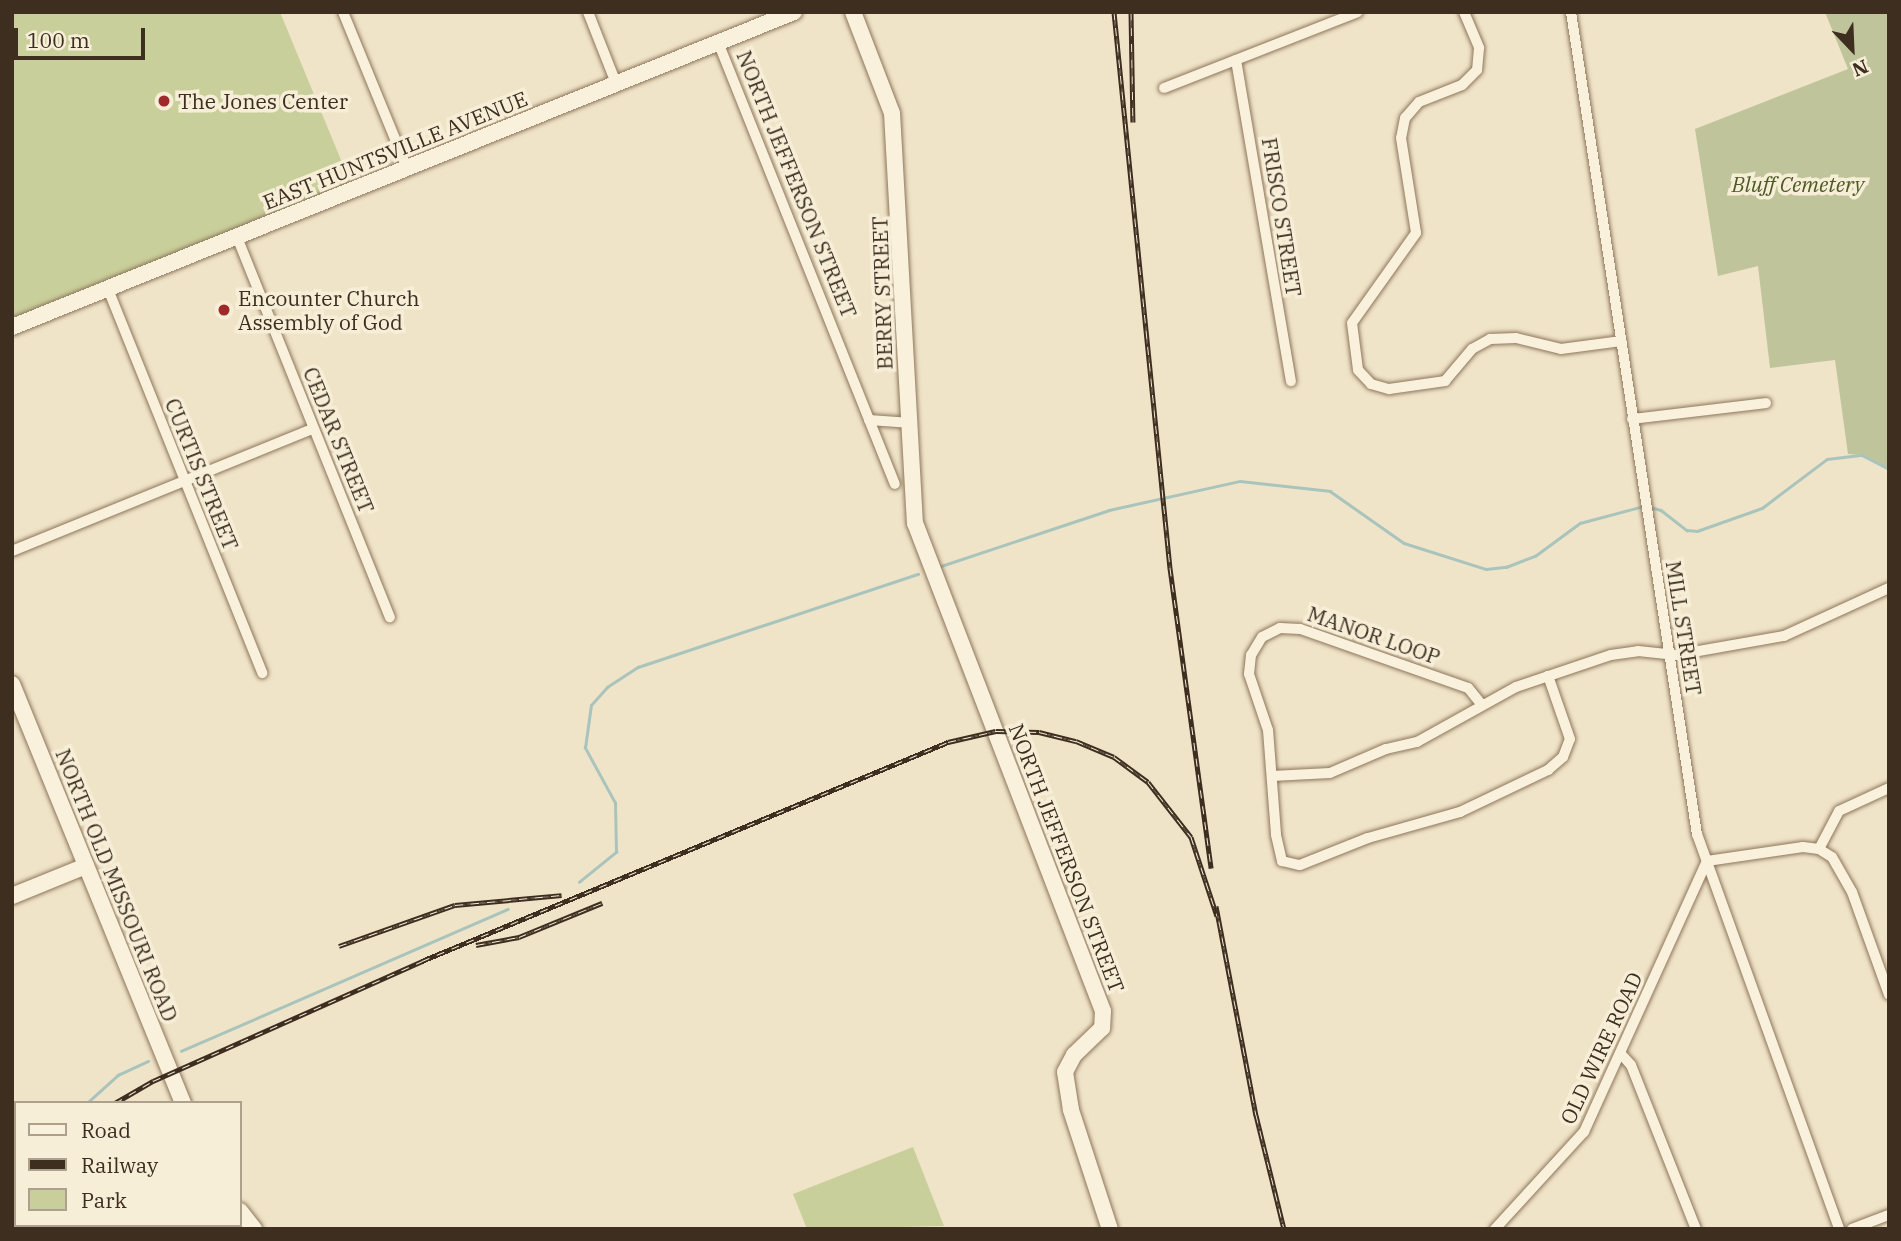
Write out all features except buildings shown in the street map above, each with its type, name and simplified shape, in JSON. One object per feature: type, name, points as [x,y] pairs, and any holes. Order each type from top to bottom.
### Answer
[{"type":"street","points":[[343,12],[407,168]]},
{"type":"street","points":[[588,12],[616,83]]},
{"type":"street","name":"EAST HUNTSVILLE AVENUE","points":[[12,327],[794,12]]},
{"type":"street","name":"BERRY STREET","points":[[853,12],[892,113],[915,523],[932,576]]},
{"type":"street","points":[[1164,88],[1359,12]]},
{"type":"street","points":[[1464,12],[1479,48],[1477,70],[1462,85],[1419,102],[1405,118],[1401,138],[1416,233],[1352,323],[1358,370],[1379,388],[1425,385],[1445,380],[1472,349],[1490,339],[1516,338],[1561,349],[1621,341]]},
{"type":"street","name":"MILL STREET","points":[[1571,12],[1667,654],[1697,834],[1839,1229]]},
{"type":"street","name":"NORTH JEFFERSON STREET","points":[[718,42],[895,484]]},
{"type":"street","name":"FRISCO STREET","points":[[1236,60],[1291,381]]},
{"type":"street","name":"CEDAR STREET","points":[[237,237],[390,617]]},
{"type":"street","name":"CURTIS STREET","points":[[107,289],[262,673]]},
{"type":"street","points":[[1632,419],[1766,402]]},
{"type":"street","points":[[869,420],[908,423]]},
{"type":"street","points":[[12,551],[313,429]]},
{"type":"street","name":"NORTH JEFFERSON STREET","points":[[932,576],[1103,1011],[1102,1028],[1074,1055],[1065,1072],[1071,1110],[1110,1229]]},
{"type":"street","points":[[1272,776],[1343,768],[1386,749],[1417,742],[1482,705],[1548,676],[1623,652],[1667,654],[1784,636],[1889,588]]},
{"type":"street","name":"MANOR LOOP","points":[[1482,705],[1468,688],[1300,629],[1280,628],[1255,645],[1249,664],[1268,730],[1280,855],[1285,864],[1300,865],[1368,838],[1461,812],[1505,794],[1563,757],[1569,750],[1569,730],[1548,676]]},
{"type":"street","name":"NORTH OLD MISSOURI ROAD","points":[[12,684],[182,1101]]},
{"type":"street","points":[[1819,849],[1839,811],[1889,788]]},
{"type":"street","points":[[1707,861],[1803,847],[1819,849],[1832,857],[1852,892],[1889,995]]},
{"type":"street","name":"OLD WIRE ROAD","points":[[1496,1229],[1576,1144],[1620,1054],[1707,861]]},
{"type":"street","points":[[12,896],[86,866]]},
{"type":"street","points":[[1620,1054],[1631,1065],[1696,1229]]},
{"type":"street","points":[[242,1214],[254,1229]]},
{"type":"street","points":[[1852,1229],[1889,1215]]},
{"type":"green space","name":"The Jones Center","points":[[12,12],[280,12],[353,189],[12,328]]},
{"type":"green space","name":"Bluff Cemetery","points":[[1825,12],[1889,12],[1889,469],[1862,455],[1848,454],[1835,360],[1770,368],[1758,266],[1718,276],[1695,129],[1848,69]]},
{"type":"green space","points":[[913,1147],[944,1226],[807,1229],[793,1194]]},
{"type":"waterway","points":[[1650,507],[1661,510],[1687,530],[1697,531],[1762,508],[1827,459],[1862,455],[1889,469]]},
{"type":"waterway","points":[[941,566],[1109,510],[1240,481],[1330,491],[1404,543],[1486,569],[1506,567],[1535,556],[1580,523],[1640,507]]},
{"type":"waterway","points":[[579,882],[616,852],[615,803],[585,748],[591,705],[607,687],[638,667],[918,574]]},
{"type":"waterway","points":[[181,1051],[507,909]]},
{"type":"waterway","points":[[89,1101],[118,1075],[148,1061]]},
{"type":"railway","points":[[1114,12],[1170,568],[1211,868]]},
{"type":"railway","points":[[1131,12],[1133,122]]},
{"type":"railway","points":[[118,1101],[153,1081],[422,961],[948,742],[996,731],[1039,732],[1076,741],[1114,757],[1148,782],[1191,837],[1217,916]]},
{"type":"railway","points":[[339,946],[455,905],[562,895]]},
{"type":"railway","points":[[476,945],[519,937],[602,903]]},
{"type":"railway","points":[[1216,906],[1256,1115],[1284,1229]]},
{"type":"place","name":"The Jones Center","points":[[164,101]]},
{"type":"place","name":"Encounter Church Assembly of God","points":[[224,310]]}]
